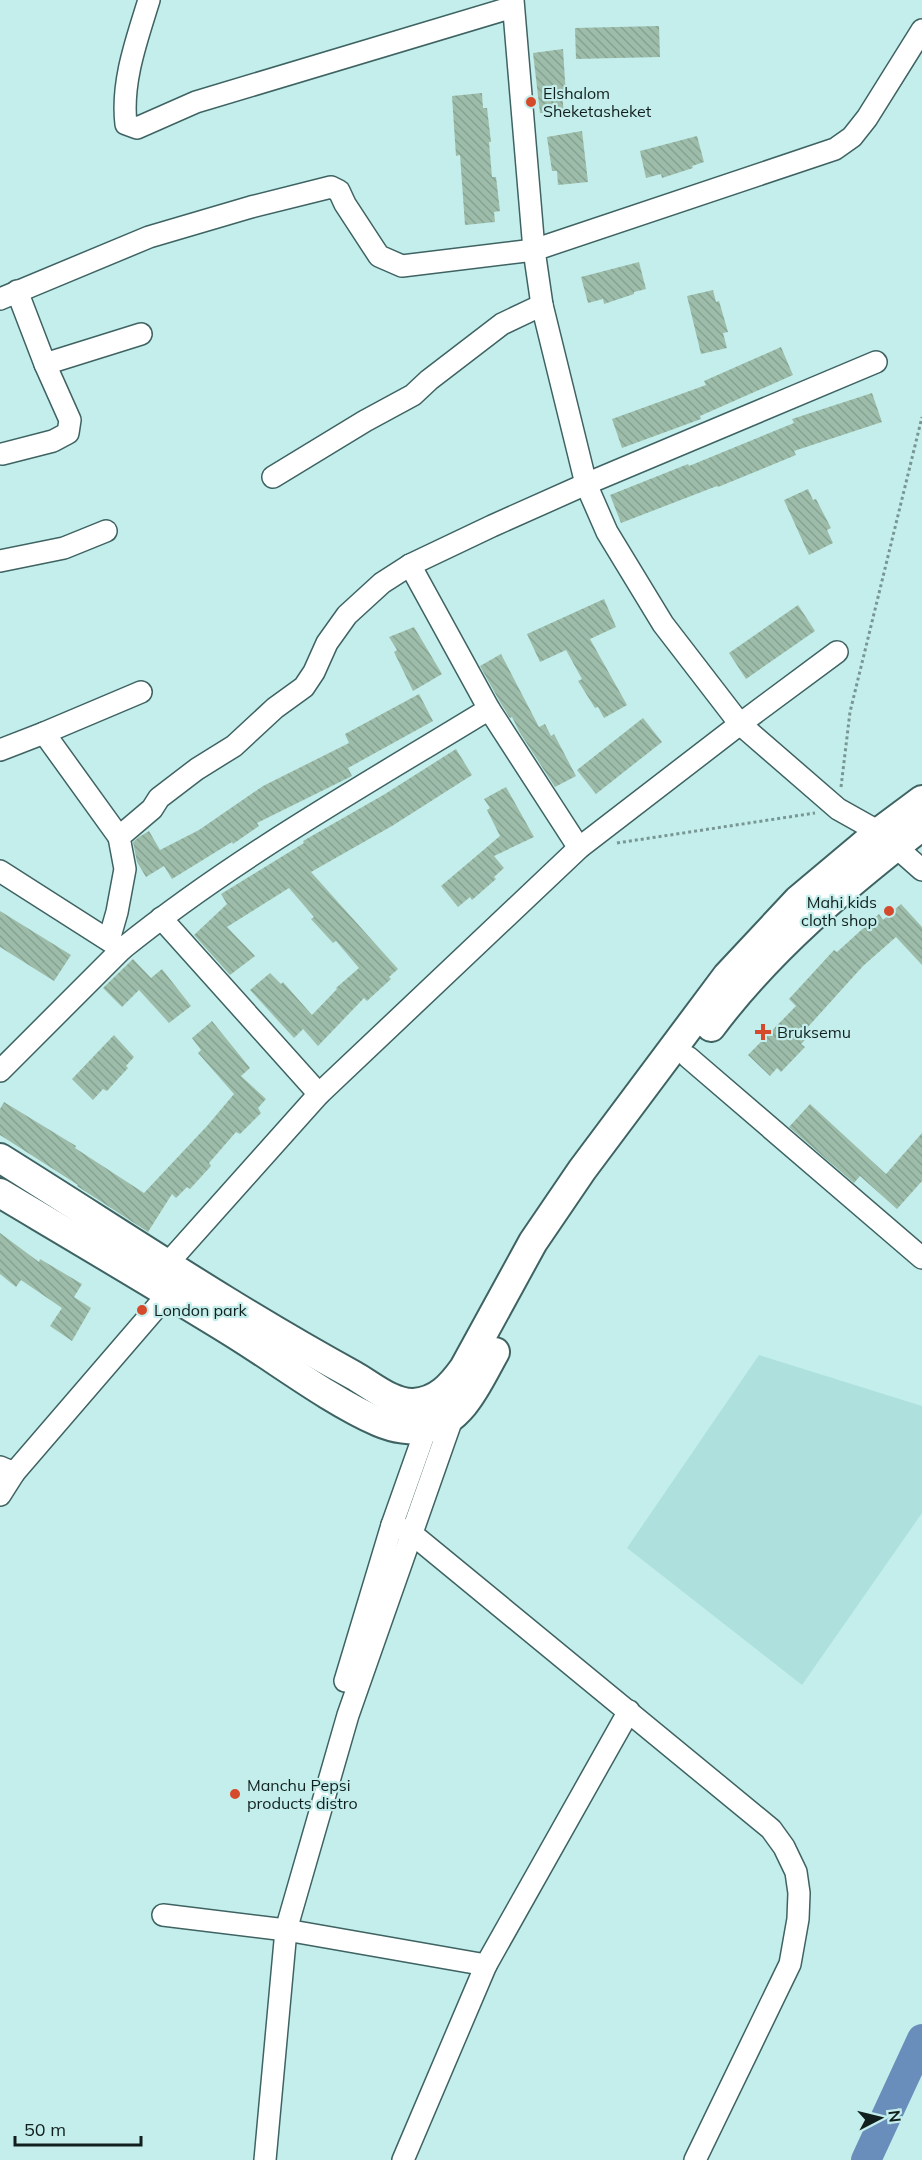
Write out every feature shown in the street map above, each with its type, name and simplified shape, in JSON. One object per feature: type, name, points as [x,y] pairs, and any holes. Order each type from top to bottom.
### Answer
[{"type":"main road","points":[[0,1193],[169,1293],[345,1403],[381,1422],[406,1429],[426,1429],[441,1425],[453,1416],[470,1397],[583,1197],[714,1023],[782,945],[888,839],[922,800]]},
{"type":"main road","points":[[0,1158],[310,1352],[401,1401],[413,1403],[427,1400],[451,1386],[464,1368],[533,1242],[582,1170],[727,976],[798,900],[888,839],[922,826]]},
{"type":"street","points":[[149,0],[131,58],[124,110],[126,124],[137,128],[196,102],[513,4],[534,250],[542,305],[586,484],[607,532],[663,624],[740,724],[838,809],[888,839],[922,870]]},
{"type":"street","points":[[2,453],[53,441],[68,433],[70,420],[45,364],[9,295],[149,237],[251,207],[331,187],[339,191],[379,256],[402,266],[534,250],[835,149],[852,137],[867,118],[922,30]]},
{"type":"street","points":[[273,477],[365,421],[413,395],[502,324],[542,305]]},
{"type":"street","points":[[45,364],[141,334]]},
{"type":"street","points":[[118,837],[152,809],[159,798],[197,769],[234,746],[275,708],[304,687],[314,672],[327,643],[347,615],[382,583],[411,565],[586,484],[876,363]]},
{"type":"street","points":[[0,561],[64,548],[106,531]]},
{"type":"street","points":[[411,565],[489,709],[579,849]]},
{"type":"street","points":[[168,1263],[319,1094],[579,849],[837,652]]},
{"type":"street","points":[[0,750],[141,692]]},
{"type":"street","points":[[0,1071],[116,944],[161,918],[260,850],[489,709]]},
{"type":"street","points":[[44,733],[118,837],[125,868],[117,912],[116,944]]},
{"type":"street","points":[[0,871],[116,944]]},
{"type":"street","points":[[161,918],[319,1094]]},
{"type":"street","points":[[688,1057],[922,1258]]},
{"type":"street","points":[[0,1494],[7,1470],[169,1293]]},
{"type":"street","points":[[401,1529],[453,1416],[451,1386]]},
{"type":"street","points":[[265,2160],[279,1929],[348,1715],[401,1529],[426,1429],[427,1400]]},
{"type":"street","points":[[401,1529],[771,1829],[784,1847],[796,1872],[799,1893],[798,1919],[790,1964],[695,2160]]},
{"type":"street","points":[[403,2160],[486,1965],[628,1711]]},
{"type":"street","points":[[163,1915],[279,1929],[486,1965]]},
{"type":"shaded area","points":[[759,1355],[922,1406],[922,1513],[802,1685],[627,1548]]},
{"type":"building","points":[[659,26],[660,57],[576,59],[575,28]]},
{"type":"building","points":[[563,49],[566,96],[562,96],[564,112],[540,113],[533,53]]},
{"type":"building","points":[[482,93],[483,108],[487,108],[492,177],[496,177],[500,211],[494,212],[495,222],[465,225],[460,155],[456,156],[452,96]]},
{"type":"building","points":[[582,131],[588,182],[558,185],[557,171],[552,171],[547,137]]},
{"type":"building","points":[[697,136],[704,162],[662,178],[661,174],[646,178],[640,151]]},
{"type":"building","points":[[639,262],[646,289],[604,304],[603,299],[588,303],[581,277]]},
{"type":"building","points":[[713,290],[716,302],[719,301],[728,332],[723,333],[727,348],[701,354],[687,296]]},
{"type":"building","points":[[781,347],[793,375],[700,416],[701,419],[622,448],[612,419],[706,385],[704,381]]},
{"type":"building","points":[[872,393],[882,422],[794,451],[796,455],[621,523],[610,495],[794,423],[792,419]]},
{"type":"building","points":[[808,489],[813,500],[816,499],[831,528],[827,530],[833,543],[809,555],[784,500]]},
{"type":"building","points":[[604,599],[616,627],[590,639],[627,705],[604,718],[578,681],[582,679],[566,650],[540,662],[527,634]]},
{"type":"building","points":[[798,605],[815,631],[746,679],[729,653]]},
{"type":"building","points":[[414,627],[442,674],[413,691],[394,652],[397,650],[389,637]]},
{"type":"building","points":[[501,654],[539,727],[545,724],[551,736],[554,734],[576,776],[555,787],[512,717],[510,718],[500,702],[480,666]]},
{"type":"building","points":[[419,694],[433,721],[348,768],[352,776],[257,823],[259,826],[233,844],[232,842],[172,879],[164,866],[146,877],[137,862],[133,842],[139,837],[149,831],[160,850],[199,830],[263,786],[349,743],[345,734]]},
{"type":"building","points":[[643,718],[662,742],[596,794],[577,770]]},
{"type":"building","points":[[456,749],[472,775],[392,826],[311,872],[398,969],[389,977],[391,979],[367,1001],[364,998],[318,1046],[303,1029],[294,1038],[250,990],[270,973],[281,984],[283,982],[312,1015],[336,988],[359,968],[336,941],[333,943],[311,919],[314,917],[289,888],[227,927],[255,956],[230,975],[194,935],[227,904],[221,894],[304,843],[303,841],[385,794]]},
{"type":"building","points":[[506,787],[534,837],[494,856],[504,868],[494,877],[496,879],[472,900],[470,897],[458,907],[441,886],[500,836],[487,810],[490,808],[484,799]]},
{"type":"building","points":[[901,904],[922,927],[922,965],[896,937],[863,966],[807,1028],[812,1033],[801,1044],[805,1047],[781,1072],[777,1068],[770,1076],[748,1055],[796,1006],[789,999],[834,950],[837,952],[879,914],[883,920]]},
{"type":"building","points":[[0,911],[71,955],[54,981],[0,947]]},
{"type":"building","points":[[133,959],[151,978],[162,969],[191,1006],[169,1023],[139,990],[122,1007],[103,988]]},
{"type":"building","points":[[212,1021],[250,1068],[241,1076],[266,1099],[258,1108],[261,1113],[240,1134],[236,1132],[209,1163],[211,1166],[190,1189],[187,1187],[176,1198],[172,1194],[148,1232],[0,1135],[0,1109],[4,1102],[76,1146],[75,1148],[144,1193],[234,1094],[198,1053],[201,1050],[192,1038]]},
{"type":"building","points":[[114,1035],[134,1057],[126,1066],[128,1068],[107,1091],[103,1089],[93,1100],[72,1079]]},
{"type":"building","points":[[810,1104],[886,1174],[922,1133],[922,1181],[897,1209],[860,1176],[854,1183],[789,1127]]},
{"type":"building","points":[[0,1233],[39,1262],[40,1259],[82,1284],[74,1297],[91,1308],[72,1341],[50,1326],[62,1308],[21,1280],[16,1287],[0,1274]]},
{"type":"waterway","points":[[866,2160],[922,2039]]},
{"type":"place","name":"Elshalom Sheketasheket","points":[[531,102]]},
{"type":"place","name":"Mahi kids cloth shop","points":[[889,911]]},
{"type":"place","name":"Bruksemu","points":[[763,1032]]},
{"type":"place","name":"London park","points":[[142,1310]]},
{"type":"place","name":"Manchu Pepsi products distro","points":[[235,1794]]}]
